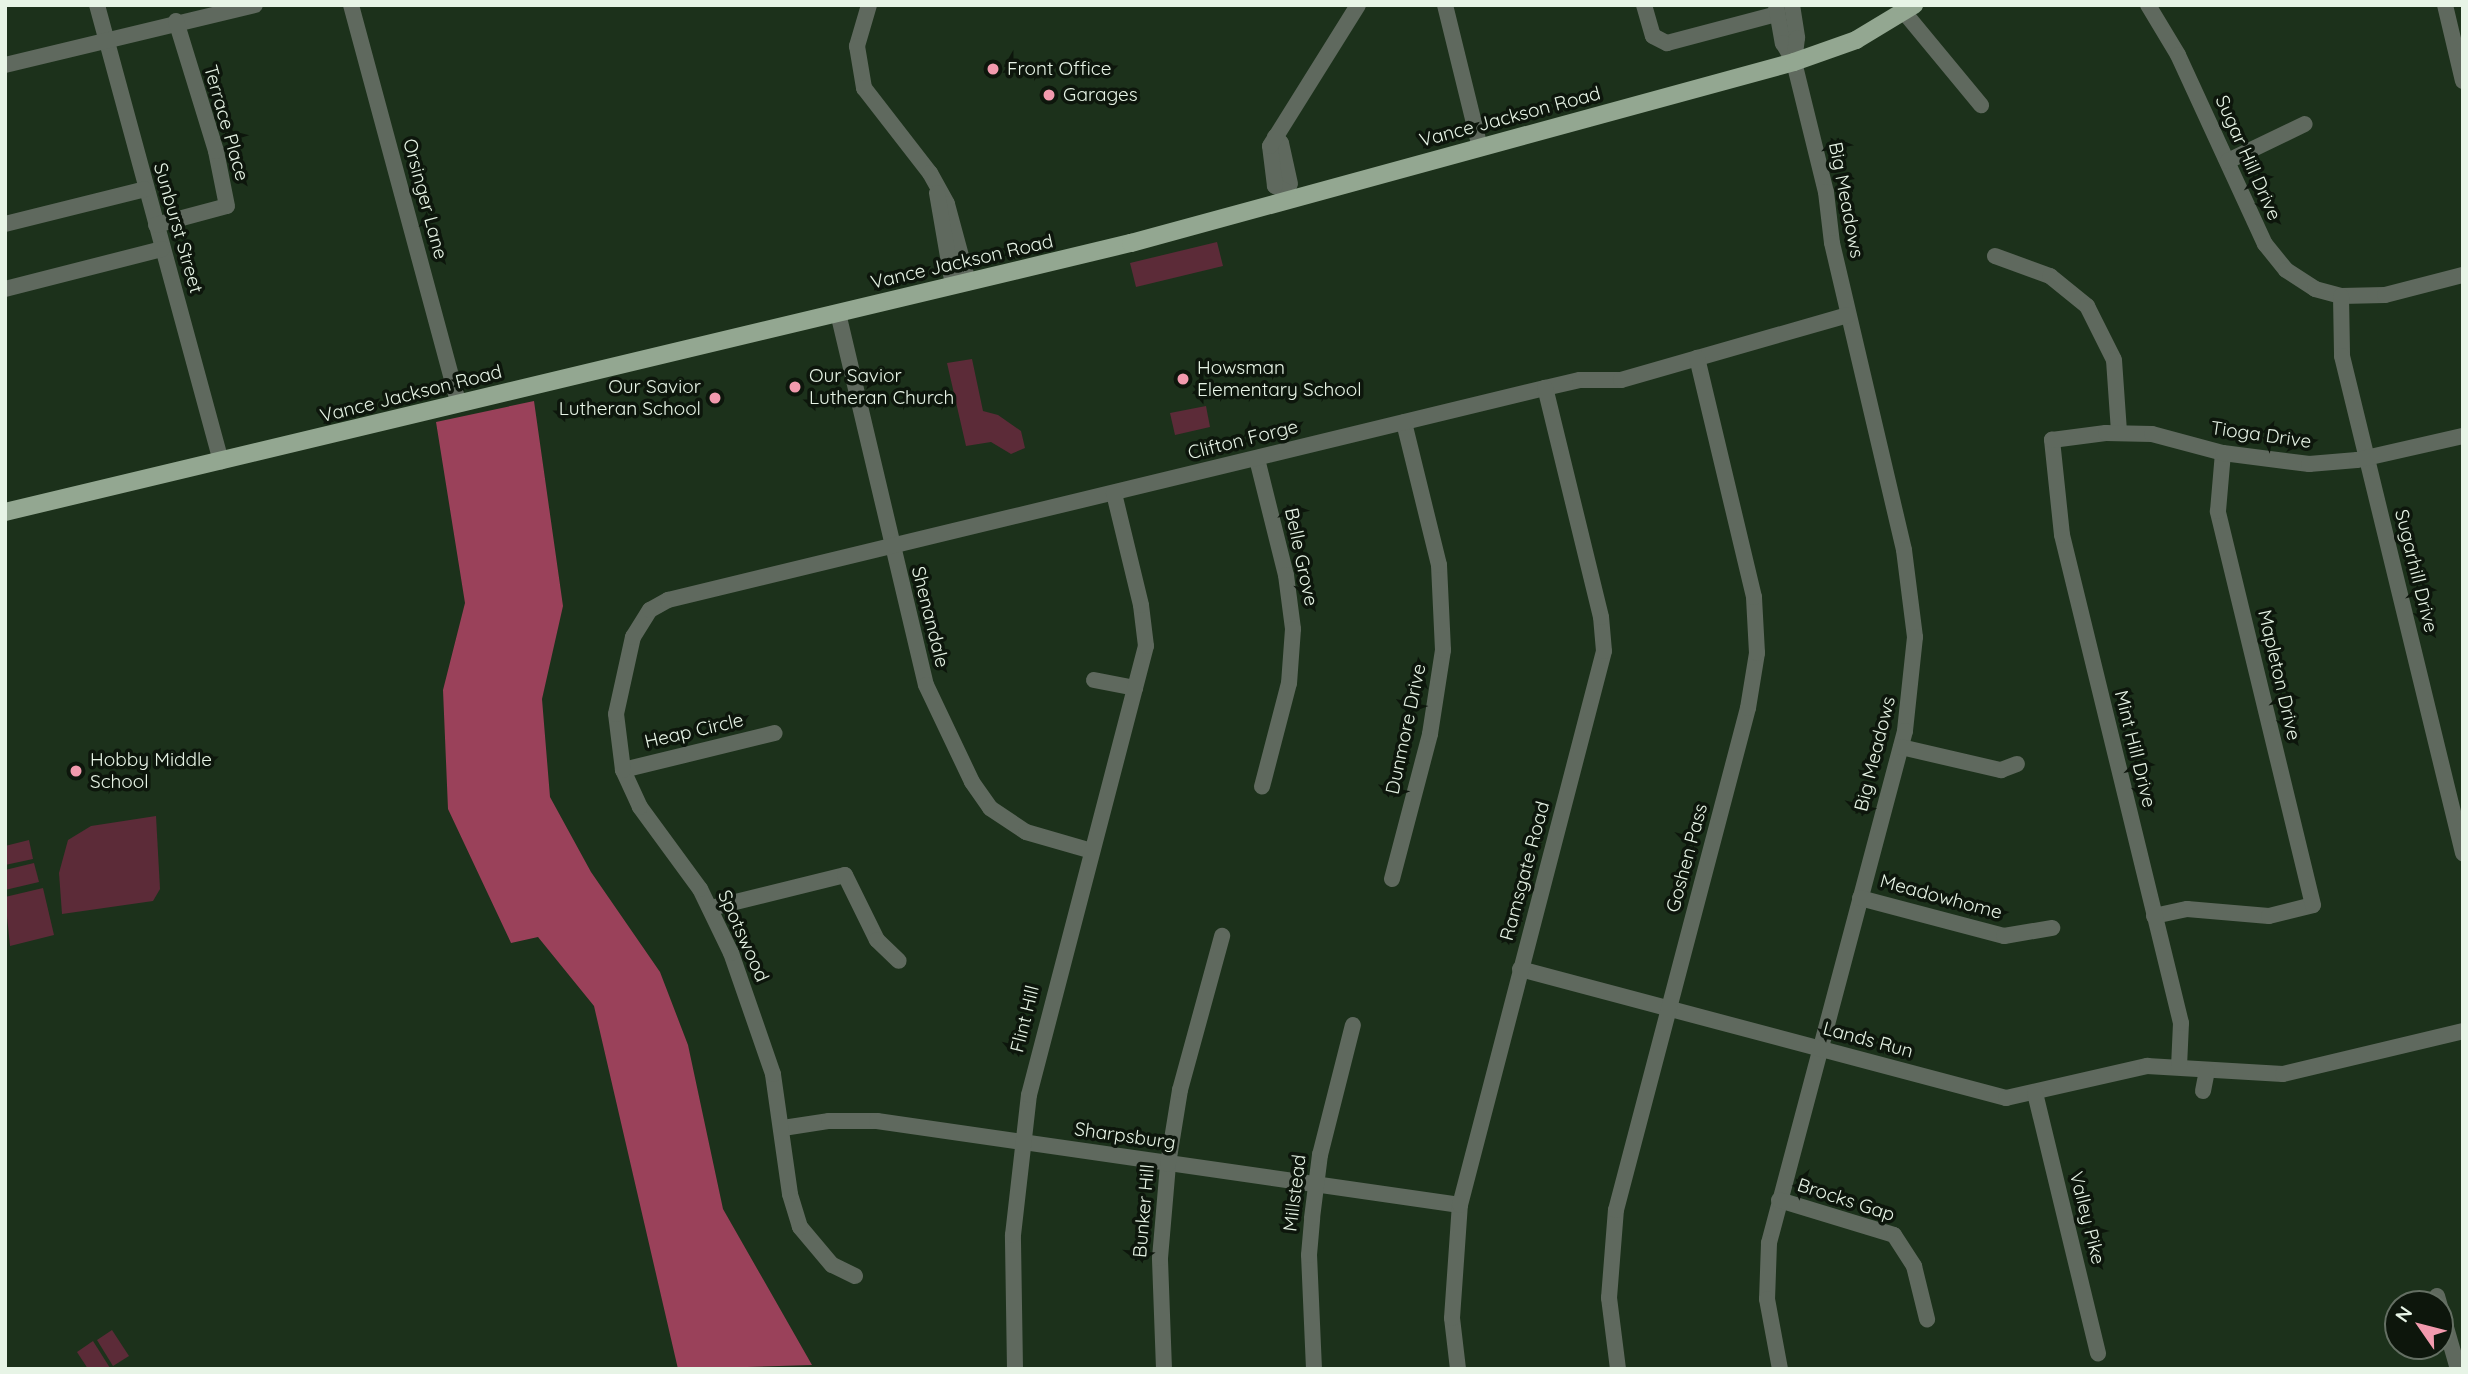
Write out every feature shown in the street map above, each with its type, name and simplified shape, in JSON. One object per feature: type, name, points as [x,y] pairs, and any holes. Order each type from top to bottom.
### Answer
[{"type":"main road","name":"Vance Jackson Road","points":[[5,512],[1131,243],[1286,191],[1480,147],[1794,62],[1856,40],[1909,9]]},
{"type":"street","name":"Sunburst Street","points":[[96,5],[221,461]]},
{"type":"street","points":[[5,65],[176,21],[255,5]]},
{"type":"street","name":"Orsinger Lane","points":[[351,5],[458,404]]},
{"type":"street","points":[[869,5],[857,46],[864,88],[885,120],[920,157],[937,193],[947,204],[960,284]]},
{"type":"street","points":[[1275,137],[1284,160],[1293,163],[1297,177],[1286,191],[1275,186],[1271,172],[1270,146],[1275,137],[1358,5]]},
{"type":"street","points":[[1445,5],[1480,147]]},
{"type":"street","points":[[1644,5],[1657,41],[1667,43],[1777,10]]},
{"type":"street","name":"Big Meadows","points":[[1792,5],[1797,37],[1794,62]]},
{"type":"street","name":"Sugar Hill Drive","points":[[2148,5],[2178,55],[2265,244],[2278,262],[2305,284],[2341,296],[2385,295],[2463,275]]},
{"type":"street","points":[[2445,5],[2463,81]]},
{"type":"street","points":[[1909,9],[1981,106]]},
{"type":"street","name":"Big Meadows","points":[[1777,10],[1783,43],[1794,62],[1826,192],[1848,315],[1912,593],[1913,684],[1901,747],[1769,1243],[1767,1298],[1780,1369]]},
{"type":"street","name":"Terrace Place","points":[[156,225],[227,206],[216,151],[176,21]]},
{"type":"street","points":[[2228,161],[2305,124]]},
{"type":"street","points":[[5,224],[145,189]]},
{"type":"street","points":[[5,289],[162,248]]},
{"type":"street","points":[[1996,256],[2050,276],[2087,306],[2114,360],[2119,432]]},
{"type":"street","name":"Sugarhill Drive","points":[[2341,296],[2339,340],[2463,853]]},
{"type":"street","name":"Shenandale","points":[[838,313],[891,547],[926,685],[977,792],[1016,828],[1092,851]]},
{"type":"street","name":"Clifton Forge","points":[[650,610],[668,600],[1545,388],[1580,380],[1621,380],[1848,315]]},
{"type":"street","name":"Goshen Pass","points":[[1618,1369],[1609,1298],[1616,1210],[1748,708],[1757,653],[1754,597],[1697,358]]},
{"type":"street","name":"Ramsgate Road","points":[[1458,1369],[1452,1318],[1460,1205],[1604,651],[1601,617],[1545,388]]},
{"type":"street","name":"Dunmore Drive","points":[[1392,879],[1430,734],[1443,650],[1438,565],[1404,422]]},
{"type":"street","name":"Tioga Drive","points":[[2052,440],[2119,432],[2161,436],[2223,453],[2309,464],[2367,458],[2463,436]]},
{"type":"street","name":"Mint Hill Drive","points":[[2052,440],[2062,535],[2181,1023],[2179,1067]]},
{"type":"street","name":"Mapleton Drive","points":[[2154,916],[2211,909],[2269,916],[2312,905],[2218,511],[2223,453]]},
{"type":"street","name":"Belle Grove","points":[[1258,458],[1286,575],[1293,629],[1289,682],[1262,787]]},
{"type":"street","name":"Flint Hill","points":[[1015,1369],[1011,1279],[1022,1143],[1039,1044],[1146,646],[1144,624],[1114,493]]},
{"type":"street","name":"Spotswood","points":[[650,610],[634,637],[616,714],[623,770],[639,807],[711,908],[758,1028],[783,1128],[790,1194],[800,1227],[832,1265],[855,1276]]},
{"type":"street","points":[[1094,680],[1135,688]]},
{"type":"street","name":"Heap Circle","points":[[623,770],[775,733]]},
{"type":"street","points":[[1901,747],[2001,770],[2017,764]]},
{"type":"street","points":[[711,908],[845,875],[877,940],[899,961]]},
{"type":"street","name":"Meadowhome","points":[[1860,898],[2004,936],[2052,928]]},
{"type":"street","name":"Bunker Hill","points":[[1164,1369],[1160,1258],[1168,1164],[1180,1090],[1222,936]]},
{"type":"street","name":"Lands Run","points":[[1520,969],[1993,1097],[2035,1093],[2129,1069],[2179,1067],[2207,1071],[2283,1074],[2463,1031]]},
{"type":"street","name":"Millstead","points":[[1314,1369],[1309,1255],[1316,1185],[1353,1025]]},
{"type":"street","points":[[2203,1091],[2207,1071]]},
{"type":"street","name":"Valley Pike","points":[[2035,1093],[2098,1354]]},
{"type":"street","name":"Sharpsburg","points":[[783,1128],[852,1119],[1460,1205]]},
{"type":"street","name":"Brocks Gap","points":[[1779,1200],[1894,1235],[1914,1266],[1927,1320]]},
{"type":"shaded area","points":[[1217,242],[1223,266],[1136,287],[1130,263]]},
{"type":"shaded area","points":[[972,359],[983,411],[998,415],[1021,431],[1025,448],[1011,454],[991,442],[966,446],[947,363]]},
{"type":"shaded area","points":[[534,401],[563,606],[542,699],[550,797],[591,872],[660,972],[688,1045],[723,1209],[812,1365],[678,1369],[594,1006],[538,937],[511,943],[448,809],[443,690],[465,603],[436,422]]},
{"type":"shaded area","points":[[1206,406],[1210,427],[1175,435],[1170,413]]},
{"type":"shaded area","points":[[156,816],[160,889],[153,901],[62,914],[59,873],[68,840],[91,826]]},
{"type":"shaded area","points":[[29,840],[33,859],[5,865],[5,846]]},
{"type":"shaded area","points":[[34,863],[39,882],[5,890],[5,870]]},
{"type":"shaded area","points":[[43,888],[54,935],[10,946],[5,897]]},
{"type":"shaded area","points":[[112,1330],[129,1356],[113,1366],[97,1340]]},
{"type":"shaded area","points":[[93,1341],[109,1369],[88,1369],[77,1352]]},
{"type":"place","name":"Front Office","points":[[993,69]]},
{"type":"place","name":"Garages","points":[[1049,95]]},
{"type":"place","name":"Howsman Elementary School","points":[[1183,379]]},
{"type":"place","name":"Our Savior Lutheran Church","points":[[795,387]]},
{"type":"place","name":"Our Savior Lutheran School","points":[[715,398]]},
{"type":"place","name":"Hobby Middle School","points":[[76,771]]}]
